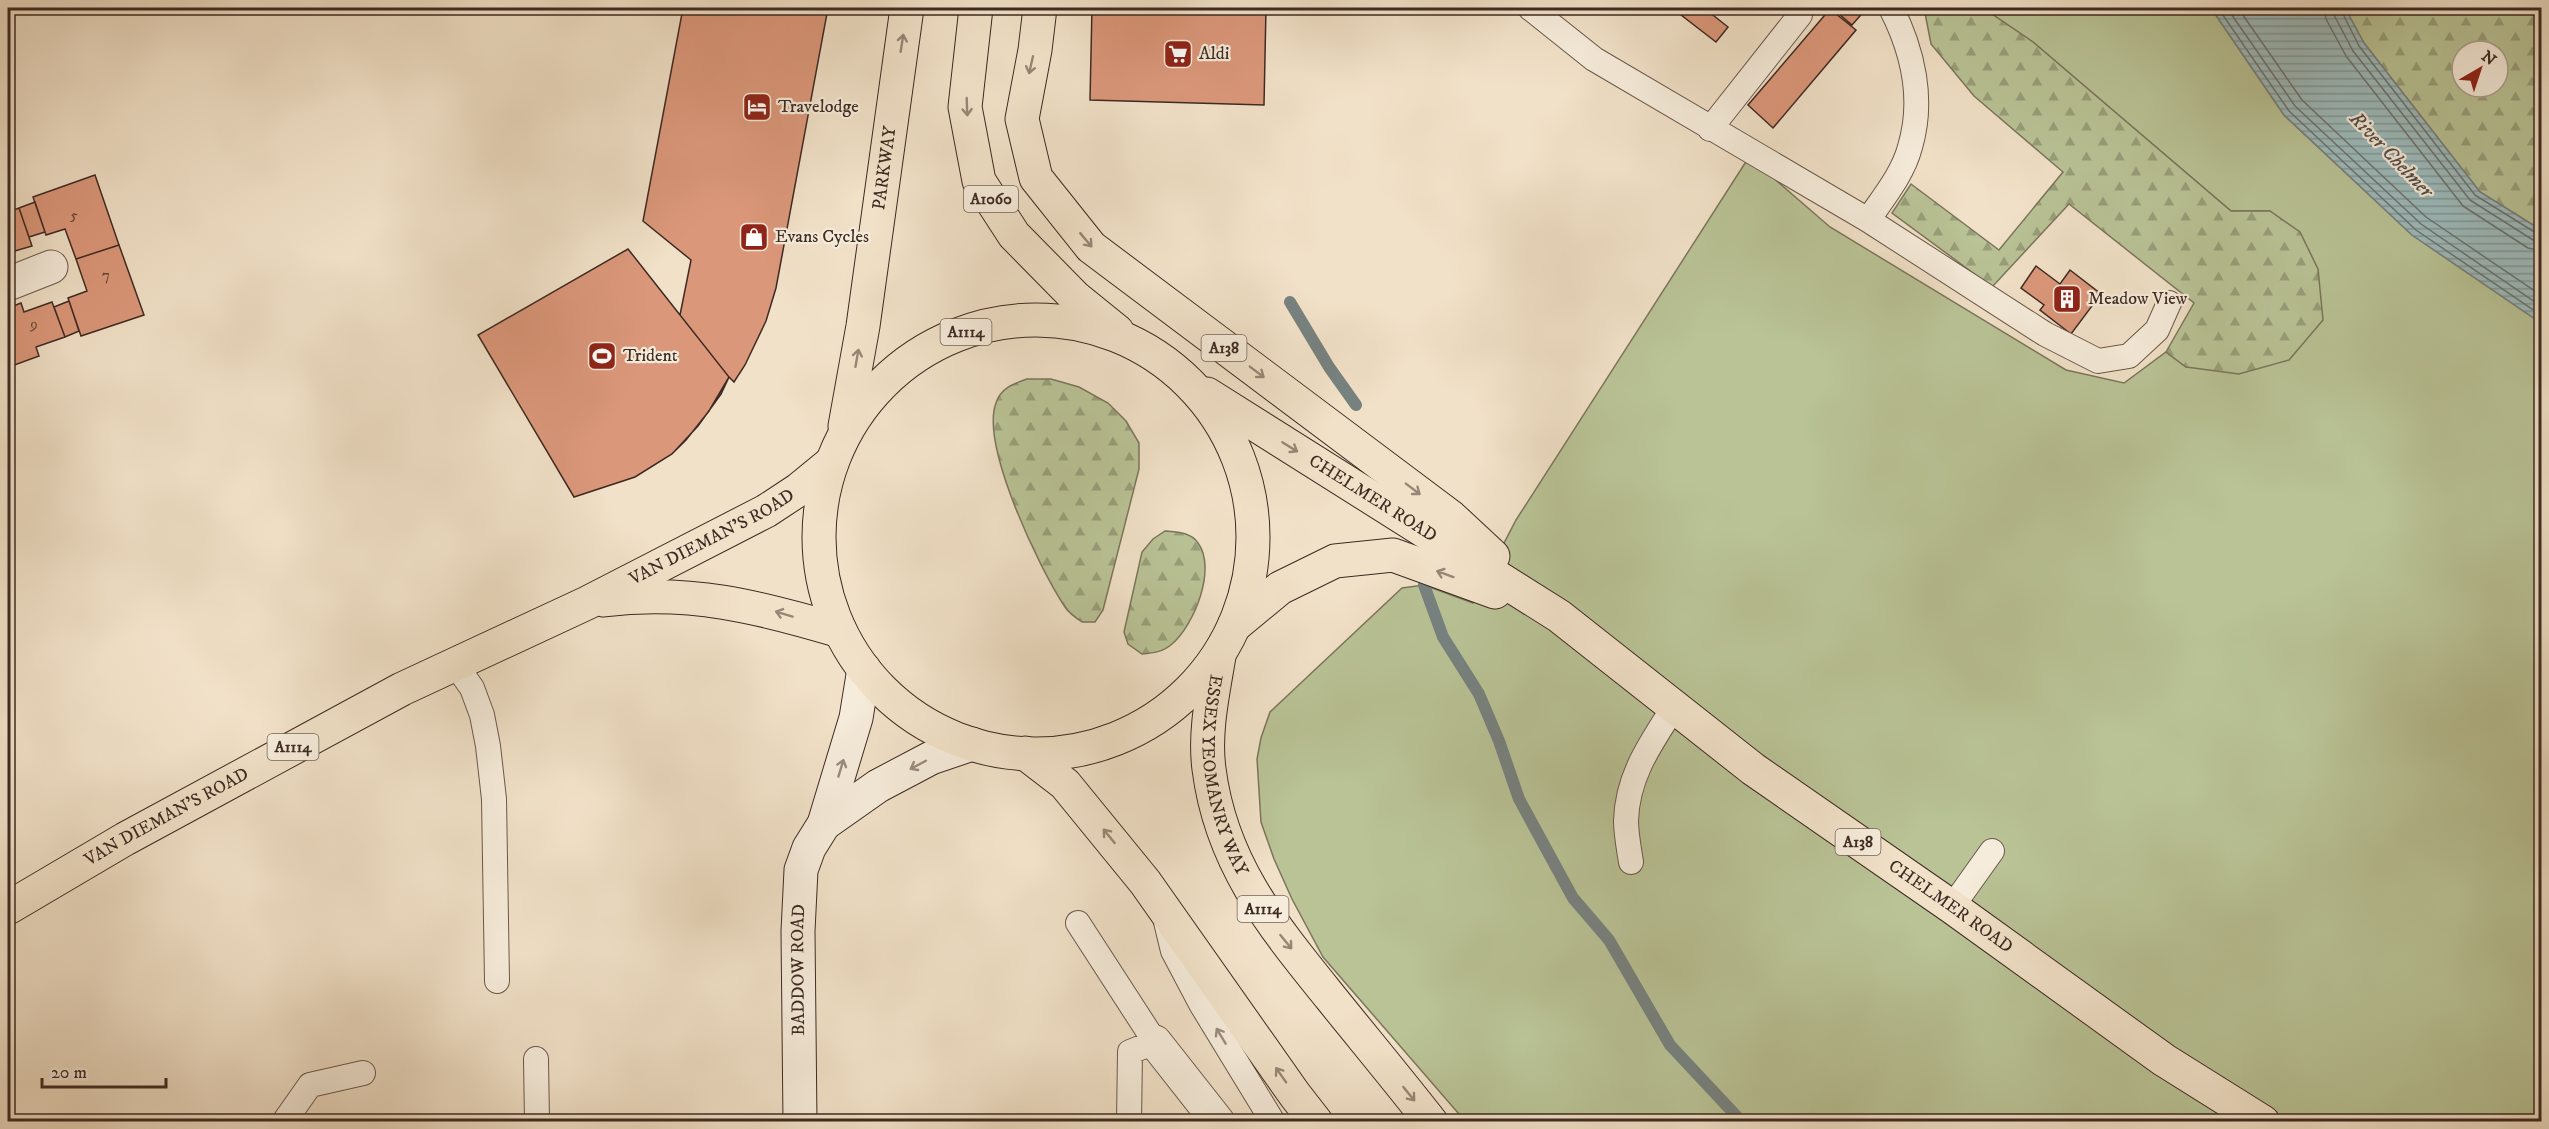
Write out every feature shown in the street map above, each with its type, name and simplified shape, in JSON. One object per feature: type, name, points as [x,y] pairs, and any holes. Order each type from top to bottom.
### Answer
[{"type":"main road","name":"PARKWAY","points":[[837,450],[863,326],[907,8]]},
{"type":"main road","name":"A1060","points":[[976,8],[965,107],[979,180],[1014,235],[1075,297],[1128,340]]},
{"type":"main road","name":"A138","points":[[1040,8],[1022,119],[1036,178],[1091,247],[1451,517],[1559,616]]},
{"type":"main road","points":[[8,284],[51,267]]},
{"type":"main road","name":"A1114","points":[[1016,320],[1056,321],[1084,326],[1128,340],[1160,358],[1188,382],[1221,423],[1243,471],[1253,523],[1250,575],[1227,639],[1197,683],[1169,709],[1137,729],[1101,744],[1064,752],[1025,753],[972,744],[947,735],[909,712],[882,689],[864,669],[840,631],[828,599],[820,565],[819,542],[822,497],[837,450],[863,405],[887,378],[916,355],[949,338],[984,326],[1016,320]]},
{"type":"main road","name":"CHELMER ROAD","points":[[1188,382],[1559,616],[1753,770],[1952,907],[2164,1060],[2264,1122]]},
{"type":"main road","name":"VAN DIEMAN'S ROAD","points":[[8,908],[252,768],[402,689],[587,603],[766,511],[798,490],[837,450]]},
{"type":"main road","name":"CHELMER ROAD","points":[[1227,639],[1280,588],[1335,561],[1393,555],[1559,616]]},
{"type":"main road","name":"VAN DIEMAN'S ROAD","points":[[587,603],[628,597],[674,596],[718,600],[772,611],[840,631]]},
{"type":"main road","name":"ESSEX YEOMANRY WAY","points":[[1227,639],[1210,710],[1208,767],[1219,819],[1240,872],[1274,926],[1431,1122]]},
{"type":"main road","name":"BADDOW ROAD","points":[[800,1122],[798,931],[801,870],[809,848],[824,824],[856,718],[864,669]]},
{"type":"main road","name":"BADDOW ROAD","points":[[824,824],[878,786],[931,758],[972,744]]},
{"type":"main road","name":"A1114","points":[[1025,753],[1065,784],[1162,905],[1316,1122]]},
{"type":"main road","points":[[1155,1042],[1218,1122]]},
{"type":"lane","points":[[1530,8],[1594,59],[1868,220],[2045,334],[2098,361],[2129,356],[2157,330],[2169,303]]},
{"type":"lane","points":[[1868,220],[1895,180],[1910,149],[1917,111],[1914,70],[1900,26],[1891,8]]},
{"type":"lane","points":[[1710,129],[1800,15]]},
{"type":"lane","points":[[455,664],[472,688],[482,715],[489,746],[494,799],[497,981]]},
{"type":"lane","points":[[1631,862],[1626,823],[1629,790],[1641,760],[1674,707]]},
{"type":"lane","points":[[1952,907],[1992,851]]},
{"type":"lane","points":[[1162,905],[1173,951],[1273,1122]]},
{"type":"lane","points":[[1078,922],[1155,1042],[1130,1052],[1129,1122]]},
{"type":"lane","points":[[536,1059],[537,1122]]},
{"type":"lane","points":[[284,1122],[310,1085],[363,1073]]},
{"type":"green space","points":[[1924,8],[1983,8],[2033,42],[2231,211],[2270,211],[2300,232],[2318,269],[2323,320],[2289,360],[2239,374],[2186,367],[2166,352],[2194,303],[2069,204],[1992,287],[1892,213],[1911,184],[1999,250],[2063,172],[1974,96],[1931,44]]},
{"type":"green space","points":[[1983,8],[2211,8],[2284,115],[2412,235],[2541,323],[2541,1121],[1465,1121],[1323,957],[1292,899],[1261,822],[1257,759],[1270,712],[1402,588],[1424,585],[1473,603],[1516,520],[1749,157],[1830,227],[2066,370],[2124,383],[2166,352],[2186,367],[2270,211],[2231,211],[2033,42]]},
{"type":"green space","points":[[2345,8],[2526,8],[2541,24],[2541,230],[2480,192],[2364,43]]},
{"type":"green space","points":[[1027,379],[1051,379],[1079,387],[1108,403],[1126,421],[1139,443],[1139,469],[1103,610],[1095,622],[1082,622],[1065,607],[1041,565],[1004,476],[993,422],[996,403],[1004,390]]},
{"type":"green space","points":[[1165,531],[1178,532],[1195,539],[1203,554],[1204,581],[1195,611],[1180,635],[1165,649],[1142,654],[1128,644],[1124,632],[1142,552],[1153,539]]},
{"type":"water","name":"River Chelmer","points":[[2211,8],[2345,8],[2364,43],[2480,192],[2541,230],[2541,323],[2412,235],[2284,115]]},
{"type":"building","points":[[683,8],[828,8],[776,288],[766,321],[745,365],[734,382],[729,377],[709,411],[686,440],[672,454],[635,477],[574,497],[478,335],[628,249],[680,315],[691,260],[643,221]]},
{"type":"building","name":"Aldi","points":[[1092,8],[1266,8],[1264,105],[1090,100]]},
{"type":"building","points":[[1672,8],[1704,8],[1728,27],[1716,42]]},
{"type":"building","points":[[1832,8],[1867,8],[1852,25]]},
{"type":"building","points":[[1830,9],[1856,30],[1773,128],[1748,105]]},
{"type":"building","points":[[95,175],[119,245],[76,259],[65,229],[46,235],[33,197]]},
{"type":"building","points":[[35,202],[45,232],[29,237],[19,208]]},
{"type":"building","points":[[19,208],[32,246],[8,253],[8,212]]},
{"type":"building","points":[[119,245],[144,315],[81,336],[68,298],[87,291],[76,259]]},
{"type":"building","name":"Trident","points":[[628,249],[729,377],[721,394],[698,426],[672,454],[635,477],[574,497],[478,335]]},
{"type":"building","name":"Meadow View","points":[[2036,266],[2060,284],[2070,270],[2101,294],[2071,334],[2040,310],[2044,305],[2021,288]]},
{"type":"building","points":[[69,301],[79,331],[65,337],[54,307]]},
{"type":"building","points":[[52,302],[65,337],[36,347],[39,356],[9,367],[8,308],[21,303],[24,312]]},
{"type":"waterway","points":[[1290,302],[1329,367],[1356,405]]},
{"type":"waterway","points":[[1424,585],[1443,637],[1479,694],[1499,741],[1519,799],[1573,898],[1609,940],[1670,1045],[1742,1122]]},
{"type":"place","name":"Aldi","points":[[1178,54]]},
{"type":"place","name":"Travelodge","points":[[757,107]]},
{"type":"place","name":"Evans Cycles","points":[[754,237]]},
{"type":"place","name":"Meadow View","points":[[2067,299]]},
{"type":"place","name":"Trident","points":[[602,356]]}]
